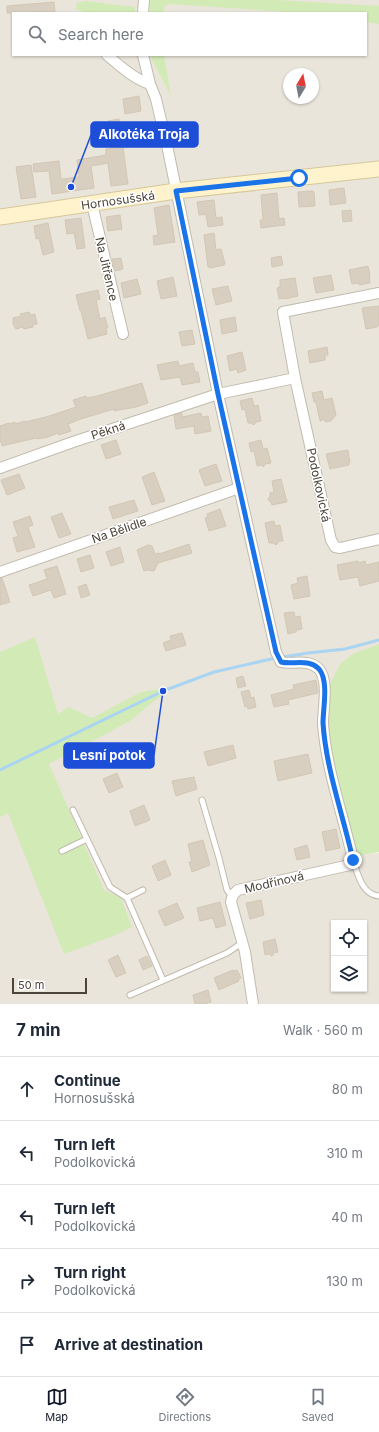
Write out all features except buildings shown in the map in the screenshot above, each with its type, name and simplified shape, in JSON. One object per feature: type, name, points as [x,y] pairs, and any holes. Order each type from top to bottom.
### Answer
[{"type":"street","points":[[143,12],[144,0]]},
{"type":"street","points":[[108,56],[120,67],[143,82],[150,84]]},
{"type":"street","points":[[143,56],[150,84],[156,99],[218,394],[278,656],[284,663],[301,662],[311,664],[318,669],[323,676],[323,723],[329,763],[353,860]]},
{"type":"street","name":"Hornosušská","points":[[0,217],[176,191],[379,169]]},
{"type":"street","name":"Na Jitřence","points":[[92,204],[123,334]]},
{"type":"street","name":"Podolkovická","points":[[379,293],[283,312],[295,378],[331,540],[335,547],[340,548],[379,539]]},
{"type":"street","points":[[218,394],[295,378]]},
{"type":"street","name":"Pěkná","points":[[0,468],[218,394]]},
{"type":"street","name":"Na Bělidle","points":[[0,572],[239,488]]},
{"type":"street","name":"Modřínová","points":[[253,1004],[242,943],[231,902],[232,896],[238,890],[350,865],[353,860]]},
{"type":"lane","points":[[202,800],[227,890],[232,896]]},
{"type":"lane","points":[[73,810],[110,887],[127,898],[163,980]]},
{"type":"lane","points":[[62,851],[87,839]]},
{"type":"lane","points":[[353,860],[366,889],[372,895],[379,896]]},
{"type":"lane","points":[[127,898],[143,890]]},
{"type":"lane","points":[[130,995],[227,953],[242,943]]},
{"type":"shaded area","points":[[0,0],[379,0],[379,701],[357,855],[379,853],[379,1004],[0,1004]]},
{"type":"green space","points":[[150,0],[276,0],[379,6],[379,24],[367,22],[367,12],[288,12],[169,4],[164,7],[163,12],[150,12]]},
{"type":"green space","points":[[85,1],[135,7],[135,12],[82,12],[76,9],[77,3]]},
{"type":"green space","points":[[151,56],[164,56],[171,96]]},
{"type":"green space","points":[[35,637],[58,714],[69,707],[92,718],[141,692],[171,687],[130,721],[49,764],[104,890],[121,898],[132,927],[113,936],[64,954],[8,813],[0,817],[0,652]]},
{"type":"green space","points":[[379,644],[379,852],[357,856],[331,750],[328,726],[330,684],[340,664],[353,654]]},
{"type":"waterway","points":[[0,770],[163,691],[214,672],[271,659],[345,649],[379,640]]},
{"type":"place","name":"Alkotéka Troja","points":[[71,187]]},
{"type":"place","name":"Lesní potok","points":[[163,691]]},
{"type":"route","points":[[299,178],[176,191],[218,394],[276,652],[281,662],[301,662],[311,664],[315,666],[323,676],[323,723],[329,763],[353,860]]}]
